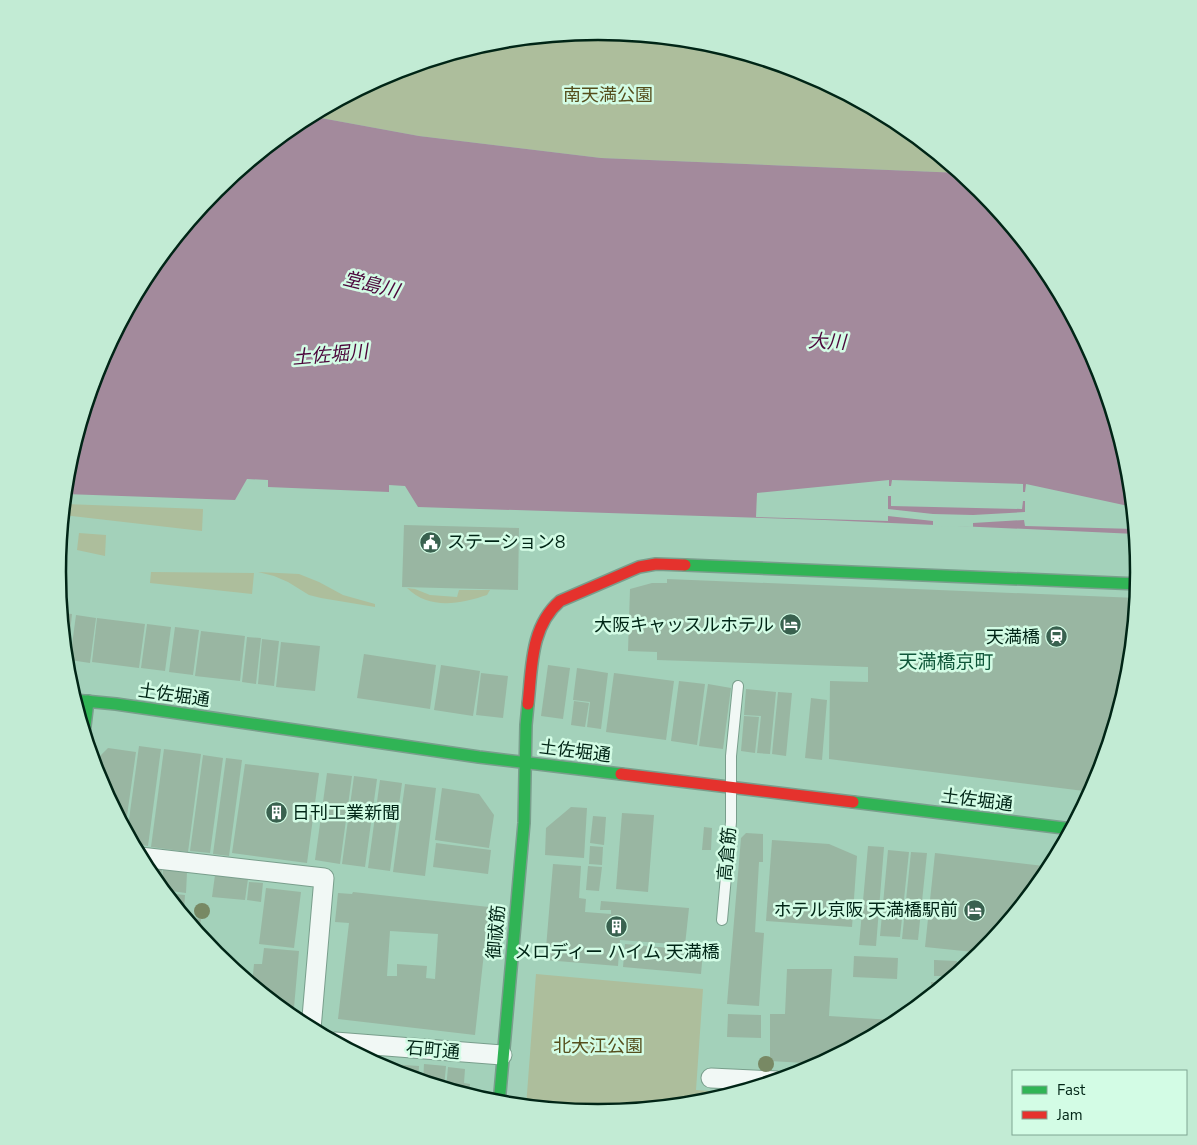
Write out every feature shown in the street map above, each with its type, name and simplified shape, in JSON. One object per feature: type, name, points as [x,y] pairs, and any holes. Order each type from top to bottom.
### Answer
[{"type":"street","name":"御祓筋","points":[[500,1096],[524,823],[526,725],[533,656],[540,627],[552,608],[560,601],[639,567],[656,564],[1131,584]]},
{"type":"street","name":"土佐堀通","points":[[82,701],[525,763],[1066,828]]},
{"type":"street","points":[[86,717],[88,701]]},
{"type":"street","points":[[150,858],[324,878],[312,1021]]},
{"type":"street","name":"石町通","points":[[350,1043],[502,1055]]},
{"type":"street","points":[[711,1078],[759,1080]]},
{"type":"lane","name":"高倉筋","points":[[722,920],[731,822],[731,756],[738,686]]},
{"type":"green space","name":"南天満公園","points":[[564,41],[633,41],[702,50],[736,58],[770,68],[802,81],[865,111],[923,150],[951,173],[601,158],[419,136],[321,118],[363,95],[395,81],[427,68],[461,58],[495,50]]},
{"type":"green space","points":[[71,504],[203,509],[202,531],[70,516]]},
{"type":"green space","points":[[79,533],[106,535],[105,556],[77,550]]},
{"type":"green space","points":[[151,572],[254,573],[252,594],[150,583]]},
{"type":"green space","points":[[258,572],[299,574],[343,595],[375,604],[375,607],[309,595],[288,582]]},
{"type":"green space","points":[[407,588],[430,595],[457,597],[459,590],[490,590],[487,595],[477,598],[456,603],[445,603],[425,600]]},
{"type":"green space","name":"北大江公園","points":[[536,974],[703,989],[696,1090],[717,1091],[633,1104],[564,1104],[527,1100]]},
{"type":"water","points":[[321,118],[419,136],[601,158],[951,173],[999,221],[1021,248],[1060,306],[1076,337],[1103,401],[1113,435],[1121,469],[1130,534],[825,520],[418,507],[405,486],[389,485],[389,492],[268,487],[268,480],[247,479],[235,500],[72,494],[76,469],[94,401],[121,337],[137,306],[156,277],[198,221],[222,196],[274,150]]},
{"type":"pier","points":[[889,480],[889,486],[891,486],[892,480],[1023,484],[1023,492],[1025,492],[1026,484],[1126,506],[1129,529],[1025,526],[1024,520],[973,523],[973,527],[933,526],[933,521],[888,516],[888,521],[756,517],[757,493]],"holes":[[[888,496],[891,496],[891,506],[1022,509],[1023,501],[1025,501],[1025,512],[973,515],[933,514],[888,509]]]},
{"type":"building","points":[[404,525],[519,528],[518,590],[402,587]]},
{"type":"building","points":[[667,579],[1130,598],[1121,676],[1113,710],[1103,744],[1083,791],[829,759],[830,681],[868,682],[868,667],[657,660],[657,652],[628,651],[630,589],[652,583],[667,583]]},
{"type":"building","points":[[68,614],[72,614],[70,633]]},
{"type":"building","points":[[76,615],[96,618],[90,663],[74,661],[72,647]]},
{"type":"building","points":[[97,618],[145,624],[139,668],[92,662]]},
{"type":"building","points":[[147,624],[171,627],[165,671],[141,668]]},
{"type":"building","points":[[175,627],[199,630],[193,675],[169,672]]},
{"type":"building","points":[[201,631],[245,636],[240,681],[195,676]]},
{"type":"building","points":[[247,637],[261,638],[256,684],[242,682]]},
{"type":"building","points":[[262,639],[279,641],[274,686],[258,684]]},
{"type":"building","points":[[281,642],[320,646],[315,691],[276,687]]},
{"type":"building","points":[[364,654],[436,665],[430,709],[357,698]]},
{"type":"building","points":[[441,665],[480,671],[473,716],[434,710]]},
{"type":"building","points":[[548,665],[570,668],[563,719],[541,716]]},
{"type":"building","points":[[577,668],[608,673],[601,729],[587,727],[590,702],[573,700]]},
{"type":"building","points":[[481,673],[508,676],[503,718],[476,715]]},
{"type":"building","points":[[614,673],[674,681],[666,740],[606,732]]},
{"type":"building","points":[[679,681],[705,684],[697,745],[671,741]]},
{"type":"building","points":[[708,684],[731,688],[723,749],[699,746]]},
{"type":"building","points":[[746,689],[776,692],[770,754],[757,753],[761,716],[744,715]]},
{"type":"building","points":[[778,692],[792,693],[786,756],[772,754]]},
{"type":"building","points":[[811,698],[827,700],[822,760],[805,758]]},
{"type":"building","points":[[574,701],[589,703],[585,727],[571,725]]},
{"type":"building","points":[[744,716],[759,717],[755,753],[741,751]]},
{"type":"building","points":[[139,746],[161,749],[148,846],[141,845],[129,823]]},
{"type":"building","points":[[108,748],[136,752],[127,819],[107,776],[100,756]]},
{"type":"building","points":[[164,749],[201,754],[188,852],[151,847]]},
{"type":"building","points":[[203,755],[223,758],[210,853],[190,851]]},
{"type":"building","points":[[226,758],[242,760],[229,856],[213,854]]},
{"type":"building","name":"日刊工業新聞","points":[[245,764],[319,773],[307,863],[232,853]]},
{"type":"building","points":[[327,773],[352,776],[340,864],[315,860]]},
{"type":"building","points":[[354,776],[377,779],[365,867],[342,864]]},
{"type":"building","points":[[380,780],[402,783],[390,871],[368,868]]},
{"type":"building","points":[[405,784],[436,788],[425,876],[393,872]]},
{"type":"building","points":[[442,788],[479,794],[494,815],[489,848],[435,840]]},
{"type":"building","points":[[571,807],[587,808],[584,858],[545,855],[546,828]]},
{"type":"building","points":[[622,813],[654,815],[648,892],[616,889]]},
{"type":"building","points":[[593,816],[606,817],[604,845],[590,843]]},
{"type":"building","points":[[704,827],[712,828],[711,850],[702,850]]},
{"type":"building","points":[[746,833],[763,834],[763,862],[759,862],[755,932],[764,933],[759,1006],[727,1004],[741,838]]},
{"type":"building","points":[[772,840],[829,844],[857,856],[852,927],[766,921]]},
{"type":"building","points":[[436,843],[491,850],[488,874],[433,867]]},
{"type":"building","points":[[590,846],[603,847],[602,865],[589,864]]},
{"type":"building","points":[[868,846],[884,847],[876,946],[859,945]]},
{"type":"building","points":[[888,850],[909,852],[900,937],[880,936]]},
{"type":"building","points":[[911,852],[927,853],[918,940],[902,939]]},
{"type":"building","name":"ホテル京阪 天満橋駅前","points":[[935,853],[1042,866],[999,924],[972,952],[925,947]]},
{"type":"building","name":"メロディー ハイム 天満橋","points":[[553,864],[581,866],[579,898],[586,899],[585,912],[611,914],[611,910],[600,910],[601,901],[689,908],[685,945],[620,940],[618,966],[545,960]]},
{"type":"building","points":[[588,866],[602,867],[599,891],[586,890]]},
{"type":"building","points":[[163,870],[187,872],[186,893],[172,891],[172,888],[169,888],[162,877]]},
{"type":"building","points":[[215,875],[248,879],[245,900],[212,897]]},
{"type":"building","points":[[249,882],[263,883],[261,902],[247,900]]},
{"type":"building","points":[[266,888],[301,892],[294,948],[259,944]]},
{"type":"building","points":[[353,892],[489,907],[475,1035],[338,1019],[349,923],[335,922],[338,893],[352,894]],"holes":[[[390,931],[438,934],[435,979],[426,978],[427,966],[397,964],[397,976],[387,976]]]},
{"type":"building","points":[[174,894],[185,895],[184,907]]},
{"type":"building","points":[[193,918],[201,919],[200,926]]},
{"type":"building","points":[[625,944],[703,951],[701,974],[623,967]]},
{"type":"building","points":[[264,948],[299,951],[294,1009],[253,978],[254,964],[262,964]]},
{"type":"building","points":[[854,956],[898,958],[897,979],[853,977]]},
{"type":"building","points":[[934,960],[957,961],[957,967],[946,976],[934,976]]},
{"type":"building","points":[[787,969],[832,969],[829,1016],[887,1020],[865,1034],[804,1063],[770,1061],[770,1014],[785,1014]]},
{"type":"building","points":[[931,982],[938,982],[931,988]]},
{"type":"building","points":[[728,1014],[761,1015],[761,1038],[727,1037]]},
{"type":"building","points":[[396,1064],[419,1066],[418,1074]]},
{"type":"building","points":[[424,1064],[446,1066],[445,1082],[423,1076]]},
{"type":"building","points":[[448,1067],[465,1069],[464,1083],[470,1084],[470,1089],[461,1087],[447,1083]]},
{"type":"traffic: fast","points":[[685,565],[1131,584]]},
{"type":"traffic: fast","points":[[82,701],[116,704],[479,757],[621,774]]},
{"type":"traffic: fast","points":[[86,717],[88,701]]},
{"type":"traffic: fast","points":[[500,1096],[524,823],[528,704]]},
{"type":"traffic: fast","points":[[853,802],[1066,828]]},
{"type":"traffic: jam","points":[[528,704],[532,662],[538,636],[550,611],[560,601],[639,567],[656,564],[685,565]]},
{"type":"traffic: jam","points":[[621,774],[853,802]]},
{"type":"place","name":"ステーション8","points":[[431,542]]},
{"type":"place","name":"大阪キャッスルホテル","points":[[790,625]]},
{"type":"place","name":"天満橋","points":[[1056,637]]},
{"type":"place","name":"日刊工業新聞","points":[[276,813]]},
{"type":"place","name":"ホテル京阪 天満橋駅前","points":[[974,910]]},
{"type":"place","name":"メロディー ハイム 天満橋","points":[[617,927]]},
{"type":"district","name":"天満橋京町","points":[[946,662]]},
{"type":"water label","name":"堂島川","points":[[371,285]]},
{"type":"water label","name":"大川","points":[[827,342]]},
{"type":"water label","name":"土佐堀川","points":[[330,355]]}]
